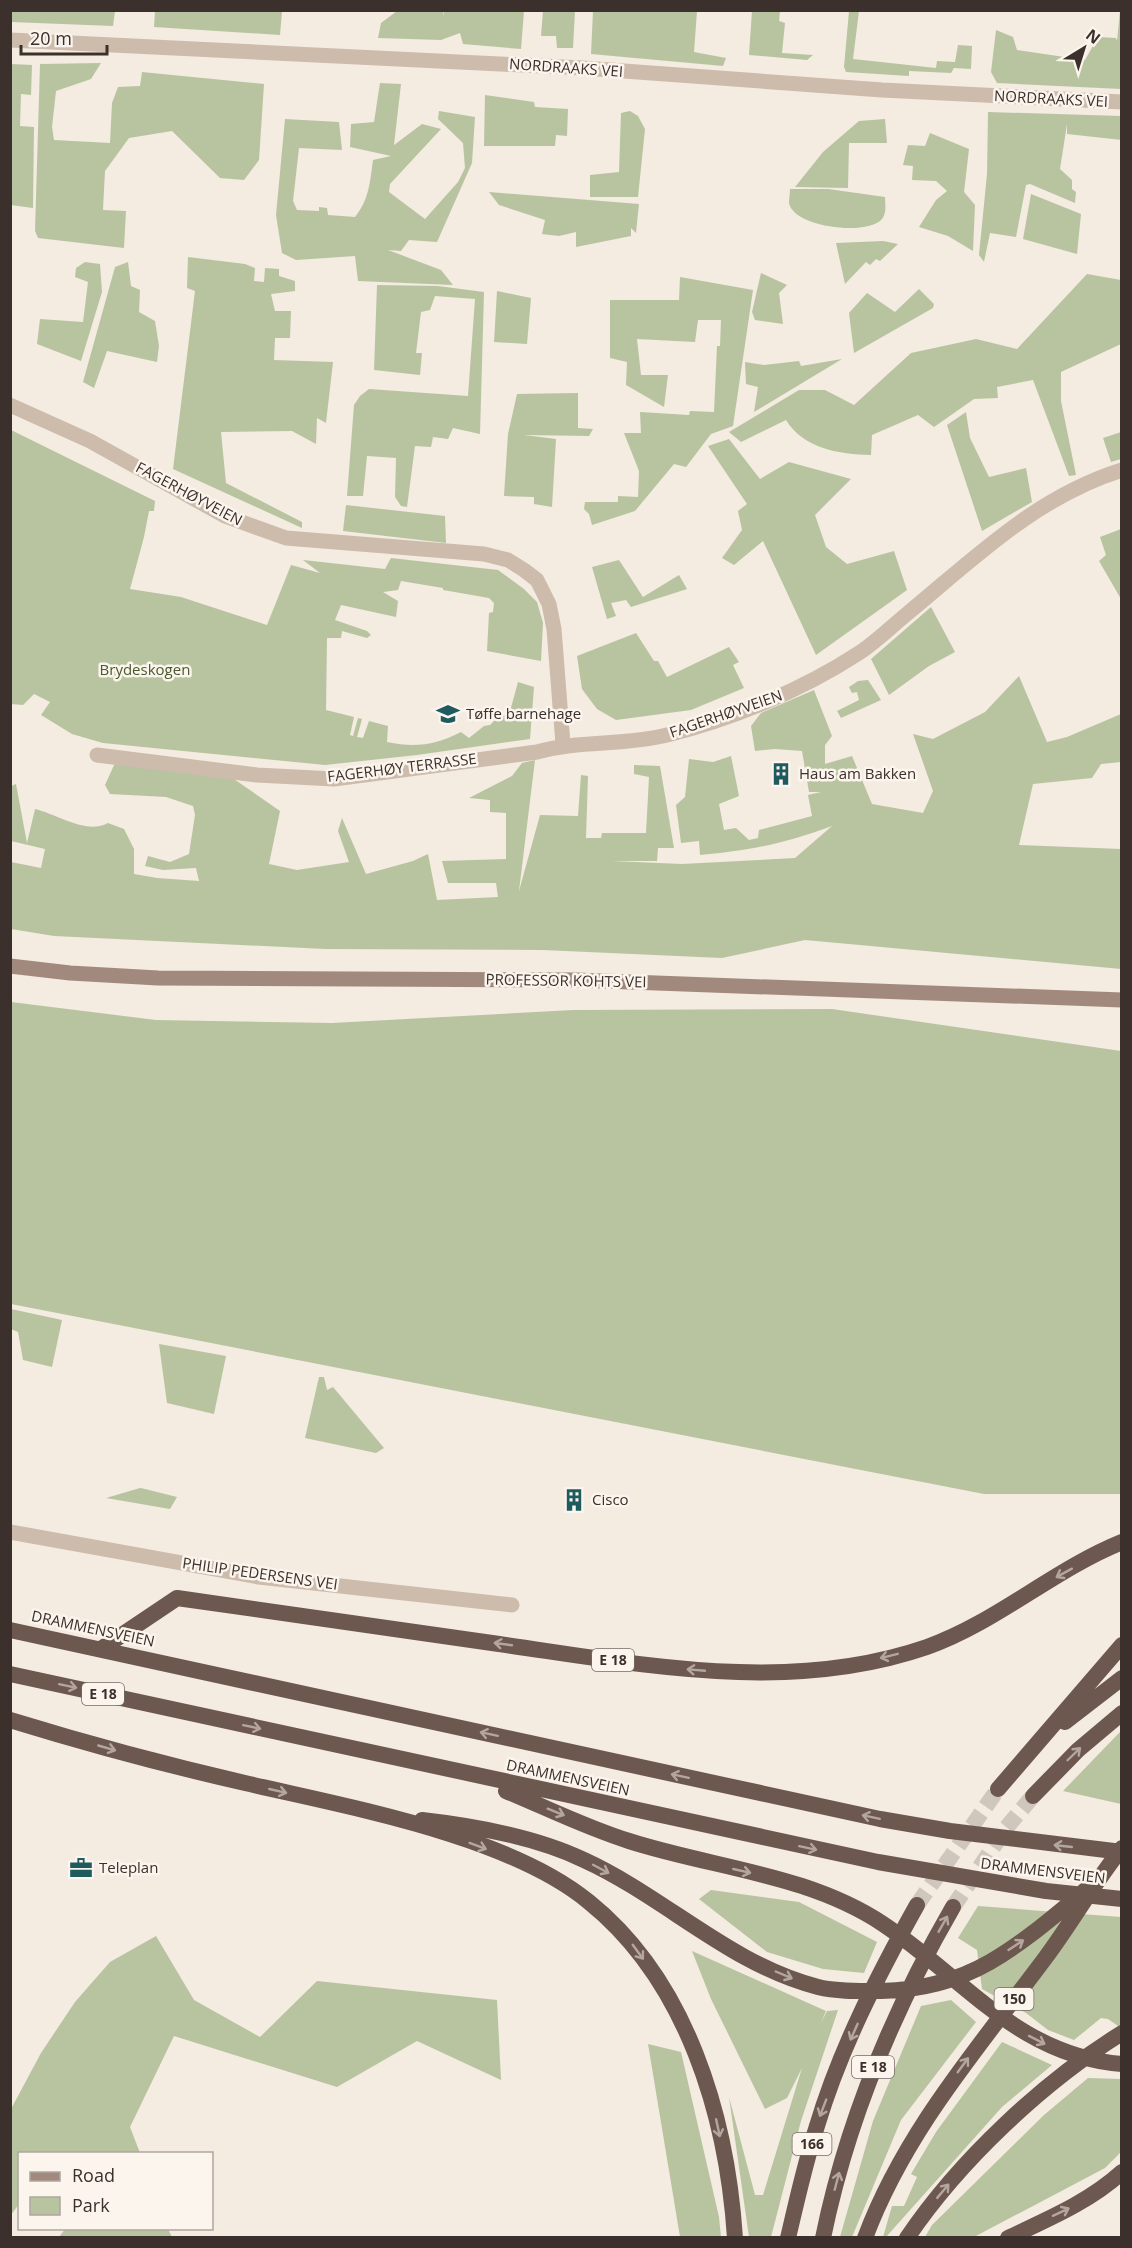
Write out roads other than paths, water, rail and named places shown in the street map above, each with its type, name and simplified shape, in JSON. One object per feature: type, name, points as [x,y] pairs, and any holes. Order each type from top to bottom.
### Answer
[{"type":"highway","name":"E 18","points":[[100,1649],[177,1598],[642,1664],[740,1674],[809,1671],[863,1663],[927,1647],[975,1626],[1027,1593],[1118,1543]]},
{"type":"highway","name":"DRAMMENSVEIEN","points":[[10,1630],[880,1819],[950,1831],[1122,1850]]},
{"type":"highway","points":[[998,1789],[1122,1645]]},
{"type":"highway","name":"DRAMMENSVEIEN","points":[[10,1674],[463,1774],[957,1877],[1046,1891],[1122,1899]]},
{"type":"highway","points":[[1043,1739],[1122,1678]]},
{"type":"highway","points":[[1033,1796],[1078,1750],[1122,1713]]},
{"type":"highway","points":[[10,1720],[159,1763],[382,1815],[500,1853],[556,1880],[603,1913],[632,1944],[659,1982],[681,2019],[701,2065],[717,2124],[735,2238]]},
{"type":"highway","name":"E 18","points":[[463,1774],[627,1840],[823,1893],[881,1922],[940,1967],[980,2003],[1020,2031],[1063,2052],[1122,2064]]},
{"type":"highway","points":[[382,1815],[450,1823],[536,1843],[583,1859],[634,1886],[724,1945],[773,1970],[820,1987],[898,1990],[933,1985],[964,1974],[989,1963],[1030,1936],[1094,1883]]},
{"type":"highway","name":"150","points":[[865,2238],[890,2181],[929,2113],[1047,1955],[1094,1883],[1122,1850]]},
{"type":"highway","name":"166","points":[[788,2238],[817,2125],[844,2053],[883,1967],[917,1905]]},
{"type":"highway","name":"E 18","points":[[823,2238],[848,2139],[871,2072],[921,1963],[953,1907]]},
{"type":"highway","points":[[907,2238],[945,2189],[1017,2115],[1122,2032]]},
{"type":"highway","points":[[1008,2238],[1075,2206],[1104,2188],[1122,2172]]},
{"type":"main road","name":"PROFESSOR KOHTS VEI","points":[[10,966],[70,973],[158,978],[576,980],[1122,1000]]},
{"type":"street","name":"NORDRAAKS VEI","points":[[10,40],[572,68],[882,90],[1122,102]]},
{"type":"street","name":"FAGERHØYVEIEN","points":[[10,405],[90,441],[225,516],[286,538],[484,554],[515,564],[537,580],[549,604],[554,629],[562,744],[615,743],[667,735],[792,691],[860,652],[1018,523],[1052,499],[1099,477],[1122,470]]},
{"type":"street","name":"FAGERHØY TERRASSE","points":[[98,755],[257,775],[334,779],[537,752],[562,744]]},
{"type":"street","name":"PHILIP PEDERSENS VEI","points":[[10,1532],[259,1577],[512,1605]]},
{"type":"tunnel","points":[[917,1905],[998,1789]]},
{"type":"tunnel","points":[[953,1907],[1006,1828],[1033,1796]]},
{"type":"place","name":"Tøffe barnehage","points":[[448,714]]},
{"type":"place","name":"Haus am Bakken","points":[[781,774]]},
{"type":"place","name":"Cisco","points":[[574,1500]]},
{"type":"place","name":"Teleplan","points":[[81,1868]]},
{"type":"park label","name":"Brydeskogen","points":[[145,670]]}]
